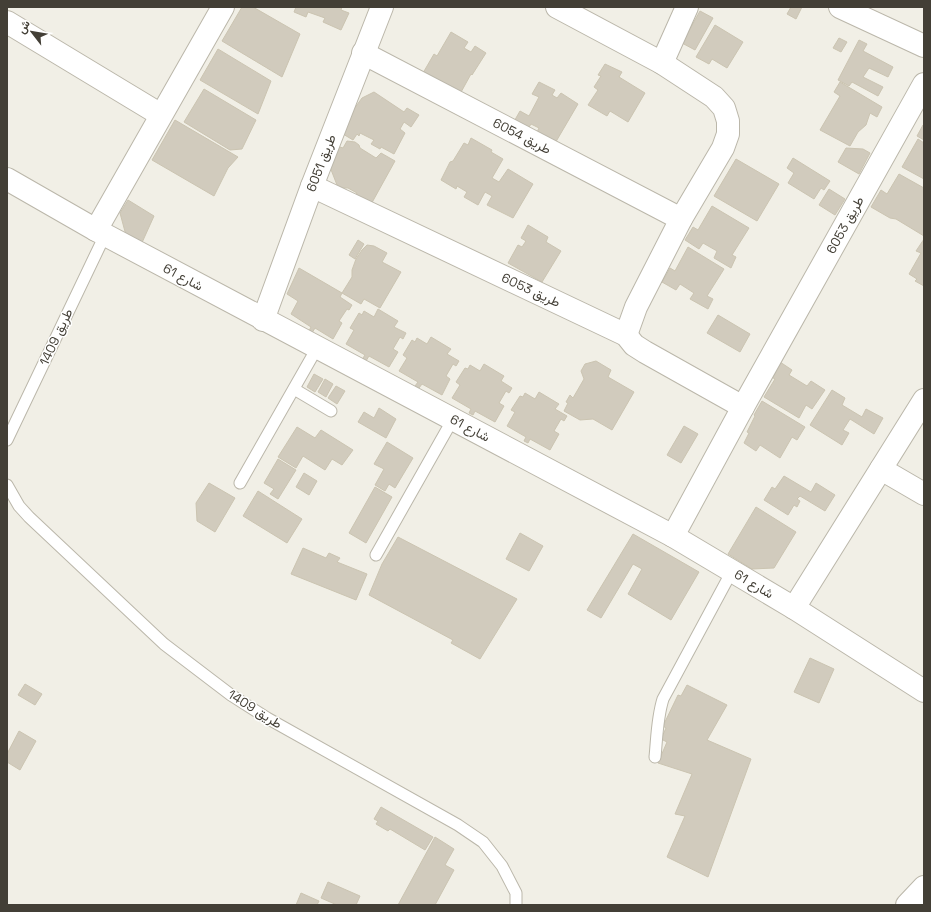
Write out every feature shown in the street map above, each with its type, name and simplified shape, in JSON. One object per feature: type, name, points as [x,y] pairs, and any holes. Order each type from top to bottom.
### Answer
[{"type":"street","points":[[101,232],[161,115],[223,7]]},
{"type":"street","name":"طريق 6051","points":[[263,320],[312,186],[382,7]]},
{"type":"street","points":[[557,7],[662,63],[714,97],[724,108],[728,121],[728,134],[723,148],[682,219],[636,307],[626,335]]},
{"type":"street","points":[[662,63],[687,7]]},
{"type":"street","points":[[840,7],[924,46]]},
{"type":"street","points":[[7,22],[161,115]]},
{"type":"street","name":"طريق 6054","points":[[363,53],[682,219]]},
{"type":"street","name":"طريق 6053","points":[[673,536],[743,407],[924,84]]},
{"type":"street","name":"شارع 61","points":[[7,179],[263,320],[673,536],[794,608],[924,691]]},
{"type":"street","name":"طريق 6053","points":[[312,186],[626,335],[634,345],[645,352],[743,407]]},
{"type":"street","points":[[794,608],[924,400]]},
{"type":"street","points":[[881,469],[924,494]]},
{"type":"street","points":[[906,905],[924,887]]},
{"type":"lane","name":"طريق 1409","points":[[7,440],[101,232]]},
{"type":"lane","points":[[240,483],[317,348]]},
{"type":"lane","points":[[294,389],[331,411]]},
{"type":"lane","points":[[376,555],[453,419]]},
{"type":"lane","name":"طريق 1409","points":[[7,485],[19,506],[29,517],[164,644],[197,670],[231,695],[267,718],[458,825],[482,842],[502,866],[516,893],[516,905]]},
{"type":"lane","points":[[655,757],[656,728],[663,699],[732,571]]},
{"type":"building","points":[[242,7],[253,7],[300,34],[282,77],[222,41]]},
{"type":"building","points":[[296,7],[342,7],[341,10],[349,13],[341,30],[323,22],[325,18],[308,12],[306,17],[294,12]]},
{"type":"building","points":[[791,7],[802,7],[796,19],[787,14]]},
{"type":"building","points":[[700,11],[713,18],[695,50],[682,43]]},
{"type":"building","points":[[715,25],[743,42],[727,68],[712,59],[709,64],[696,57]]},
{"type":"building","points":[[451,32],[468,42],[464,48],[471,52],[475,46],[486,53],[472,75],[471,74],[460,94],[423,73],[434,54],[437,56]]},
{"type":"building","points":[[839,38],[847,42],[841,52],[833,48]]},
{"type":"building","points":[[859,40],[867,44],[863,51],[893,67],[888,77],[869,68],[863,77],[883,87],[878,96],[852,82],[849,86],[838,80]]},
{"type":"building","points":[[218,49],[271,81],[258,114],[200,80]]},
{"type":"building","points":[[605,64],[622,72],[619,77],[645,93],[628,122],[610,111],[607,116],[588,105],[598,90],[594,87],[601,76],[598,75]]},
{"type":"building","points":[[539,82],[555,90],[552,95],[557,98],[561,93],[578,104],[554,145],[536,134],[539,128],[531,124],[526,132],[512,125],[520,111],[529,116],[539,97],[532,94]]},
{"type":"building","points":[[840,82],[882,107],[877,117],[870,113],[866,125],[858,132],[850,146],[820,130],[840,96],[834,92]]},
{"type":"building","points":[[204,89],[256,120],[242,149],[230,150],[184,122]]},
{"type":"building","points":[[374,92],[404,112],[407,108],[419,115],[411,127],[404,122],[400,129],[405,133],[394,154],[381,147],[380,149],[371,144],[374,140],[360,133],[359,136],[357,134],[353,140],[338,131],[362,98]]},
{"type":"building","points":[[175,120],[238,157],[228,168],[214,196],[152,160]]},
{"type":"building","points":[[923,125],[924,126],[924,140],[917,136]]},
{"type":"building","points":[[471,138],[492,150],[491,152],[503,159],[492,178],[499,182],[508,169],[533,184],[513,218],[487,205],[492,196],[485,192],[478,205],[464,197],[467,192],[457,186],[456,189],[441,180],[450,162],[453,161],[464,143],[468,145]]},
{"type":"building","points":[[918,139],[924,143],[924,179],[902,167]]},
{"type":"building","points":[[347,141],[355,142],[360,148],[376,158],[381,153],[395,161],[369,208],[353,200],[357,193],[348,188],[343,188],[337,185],[330,167],[333,162],[332,160],[340,147],[343,148]]},
{"type":"building","points":[[846,148],[863,149],[870,153],[859,174],[838,162]]},
{"type":"building","points":[[793,158],[830,181],[824,190],[821,188],[814,199],[788,183],[794,173],[787,168]]},
{"type":"building","points":[[736,159],[779,184],[757,221],[714,196]]},
{"type":"building","points":[[899,174],[924,188],[924,236],[896,219],[890,218],[871,207],[881,190],[887,194]]},
{"type":"building","points":[[829,189],[845,199],[835,215],[819,205]]},
{"type":"building","points":[[128,200],[154,216],[140,247],[127,239],[120,213]]},
{"type":"building","points":[[712,206],[749,228],[732,255],[736,257],[731,268],[714,258],[717,251],[703,243],[699,249],[685,240],[693,227],[698,230]]},
{"type":"building","points":[[528,225],[548,237],[546,242],[561,251],[542,282],[508,263],[518,245],[522,247],[526,241],[521,238]]},
{"type":"building","points":[[924,239],[924,286],[915,281],[917,279],[909,274],[921,253],[916,251]]},
{"type":"building","points":[[358,240],[364,244],[355,259],[349,255]]},
{"type":"building","points":[[367,245],[374,246],[387,253],[382,262],[401,272],[380,308],[364,299],[361,304],[342,293],[352,277],[352,270],[356,259]]},
{"type":"building","points":[[688,247],[724,269],[707,296],[713,299],[708,309],[690,299],[694,293],[680,284],[676,290],[662,282],[670,268],[675,271]]},
{"type":"building","points":[[299,268],[342,293],[340,297],[352,305],[349,310],[347,309],[339,321],[342,323],[333,339],[315,328],[312,333],[309,331],[311,327],[291,314],[298,301],[287,294]]},
{"type":"building","points":[[378,309],[398,321],[394,327],[406,333],[403,339],[400,337],[393,349],[398,352],[389,367],[369,356],[366,361],[363,358],[365,355],[346,344],[354,330],[350,328],[359,313],[362,315],[364,311],[374,317]]},
{"type":"building","points":[[718,315],[750,334],[740,352],[707,333]]},
{"type":"building","points":[[431,337],[451,349],[447,354],[459,361],[456,366],[453,364],[446,376],[450,379],[442,395],[422,384],[419,388],[415,386],[418,382],[399,371],[407,358],[403,355],[412,340],[415,342],[417,338],[427,344]]},
{"type":"building","points":[[777,360],[792,370],[789,375],[807,386],[811,381],[825,390],[812,409],[806,405],[799,418],[764,397],[775,379],[768,375]]},
{"type":"building","points":[[596,361],[611,370],[608,377],[634,392],[612,430],[593,419],[580,420],[564,411],[568,403],[566,402],[570,395],[573,398],[584,379],[581,371],[585,364]]},
{"type":"building","points":[[484,364],[504,376],[501,381],[512,388],[509,393],[506,391],[499,403],[504,406],[495,422],[475,411],[473,415],[469,413],[471,409],[452,398],[460,385],[456,382],[465,368],[468,369],[470,365],[480,371]]},
{"type":"building","points":[[314,374],[323,379],[315,392],[307,387]]},
{"type":"building","points":[[325,379],[333,384],[326,397],[318,392]]},
{"type":"building","points":[[336,386],[345,391],[337,404],[328,398]]},
{"type":"building","points":[[832,390],[845,398],[842,405],[862,417],[866,409],[883,418],[874,434],[850,419],[843,430],[849,433],[842,445],[810,425]]},
{"type":"building","points":[[539,392],[559,404],[555,409],[567,416],[564,421],[561,419],[554,431],[559,434],[550,450],[530,439],[528,443],[524,441],[526,437],[507,426],[515,412],[511,410],[520,396],[523,397],[525,393],[535,399]]},
{"type":"building","points":[[762,401],[805,427],[797,440],[792,437],[780,458],[760,445],[756,451],[744,443],[749,433],[747,432],[755,416],[754,415]]},
{"type":"building","points":[[379,408],[396,419],[386,438],[358,422],[364,412],[374,418]]},
{"type":"building","points":[[684,426],[698,434],[681,463],[667,455]]},
{"type":"building","points":[[297,427],[315,438],[321,430],[353,450],[342,465],[332,459],[325,470],[303,456],[296,468],[278,457]]},
{"type":"building","points":[[387,442],[413,458],[395,488],[389,484],[385,491],[375,485],[384,469],[374,464]]},
{"type":"building","points":[[278,459],[296,470],[278,499],[270,494],[274,489],[264,483]]},
{"type":"building","points":[[304,473],[317,481],[309,495],[296,487]]},
{"type":"building","points":[[784,476],[811,492],[816,483],[835,495],[825,511],[800,496],[797,499],[800,501],[797,507],[794,505],[788,515],[764,500],[772,487],[775,489]]},
{"type":"building","points":[[209,483],[235,498],[215,532],[197,521],[196,503]]},
{"type":"building","points":[[375,487],[392,497],[366,543],[349,533]]},
{"type":"building","points":[[258,491],[302,519],[287,543],[243,516]]},
{"type":"building","points":[[756,507],[796,532],[774,568],[752,569],[728,554]]},
{"type":"building","points":[[520,533],[543,546],[529,571],[506,559]]},
{"type":"building","points":[[633,534],[699,572],[671,620],[628,594],[642,569],[633,564],[601,618],[587,610]]},
{"type":"building","points":[[398,537],[517,599],[480,659],[451,643],[453,640],[369,595],[382,564]]},
{"type":"building","points":[[303,548],[326,558],[329,553],[340,558],[337,562],[367,574],[356,600],[291,574]]},
{"type":"building","points":[[810,658],[834,669],[819,703],[794,692]]},
{"type":"building","points":[[25,684],[42,694],[35,705],[18,695]]},
{"type":"building","points":[[687,685],[727,705],[707,740],[751,759],[708,877],[667,857],[685,816],[675,814],[692,774],[658,763],[667,742],[661,739],[666,728],[663,726],[678,695],[681,696]]},
{"type":"building","points":[[19,731],[36,741],[20,770],[7,762],[7,754]]},
{"type":"building","points":[[381,807],[433,837],[425,850],[390,829],[388,831],[376,824],[378,821],[374,819]]},
{"type":"building","points":[[435,837],[454,849],[445,865],[454,870],[435,905],[398,905]]},
{"type":"building","points":[[328,882],[360,896],[356,905],[337,905],[321,898]]},
{"type":"building","points":[[301,893],[319,901],[317,905],[296,905]]}]
